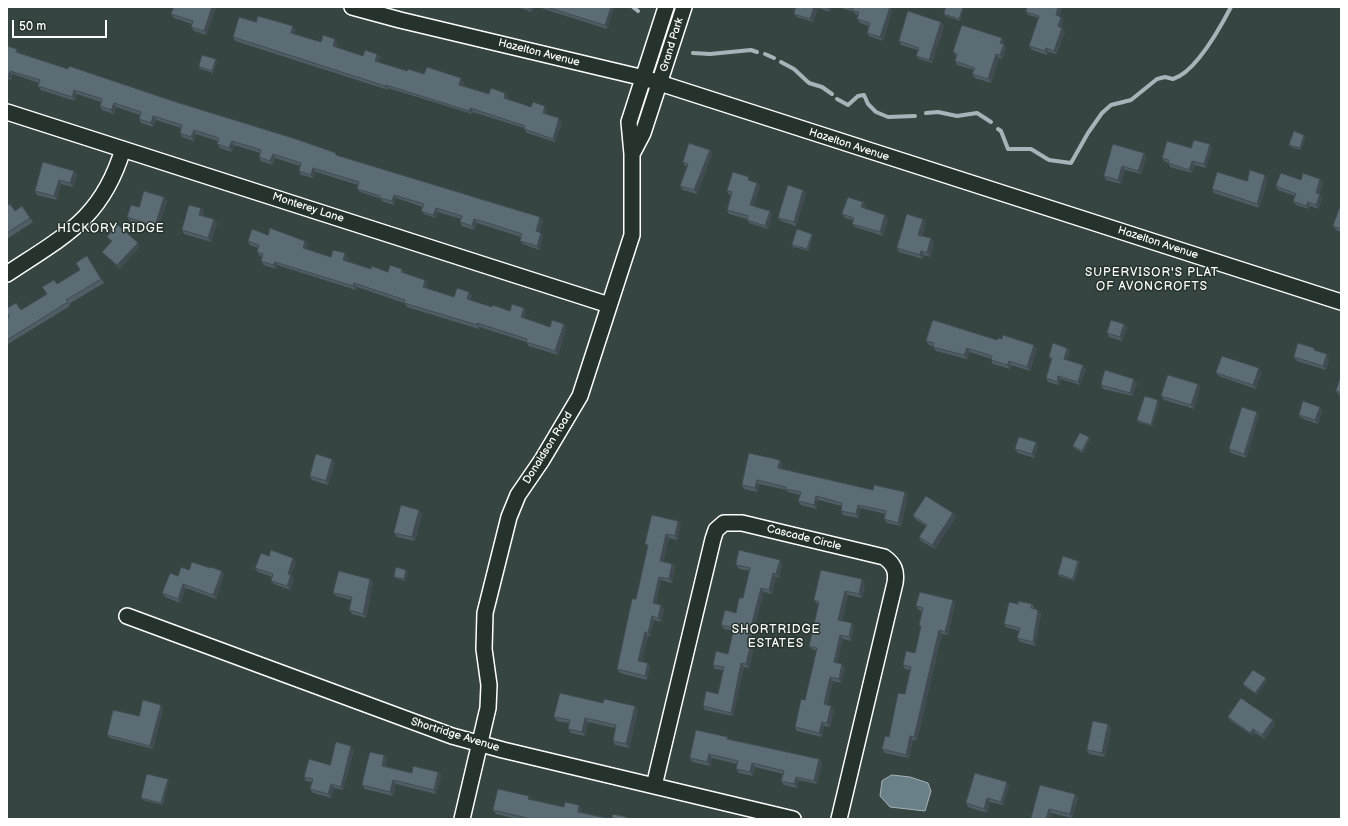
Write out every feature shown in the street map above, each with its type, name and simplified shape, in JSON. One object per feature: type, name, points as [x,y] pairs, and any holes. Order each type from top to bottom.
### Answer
[{"type":"street","name":"Hazelton Avenue","points":[[352,7],[400,20],[644,78],[1341,302]]},
{"type":"street","name":"Grand Park","points":[[644,78],[666,7]]},
{"type":"street","name":"Grand Park","points":[[660,84],[684,7]]},
{"type":"street","name":"Donaldson Road","points":[[462,819],[481,744],[488,708],[489,685],[484,649],[485,613],[509,517],[518,495],[542,460],[580,396],[608,305],[632,235],[632,154],[629,122],[644,78]]},
{"type":"street","name":"Donaldson Road","points":[[632,154],[643,133],[660,84]]},
{"type":"street","name":"Monterey Lane","points":[[7,112],[608,305]]},
{"type":"street","points":[[7,274],[66,234],[92,211],[113,179],[124,149]]},
{"type":"street","name":"Cascade Circle","points":[[654,786],[716,530],[724,523],[742,523],[884,557],[890,561],[895,570],[895,583],[839,819]]},
{"type":"street","name":"Shortridge Avenue","points":[[127,616],[418,725],[481,744],[793,819]]},
{"type":"water","points":[[892,775],[910,777],[928,783],[931,791],[925,811],[890,807],[880,796],[882,781]]},
{"type":"building","points":[[174,7],[212,7],[204,31],[191,27],[193,21],[171,14]]},
{"type":"building","points":[[547,7],[611,7],[605,25]]},
{"type":"building","points":[[796,7],[814,7],[810,19],[794,14]]},
{"type":"building","points":[[847,7],[890,7],[880,37],[867,33],[870,23],[857,19],[859,12],[853,11],[853,9]]},
{"type":"building","points":[[946,7],[963,7],[959,19],[944,14]]},
{"type":"building","points":[[1027,7],[1058,7],[1056,15],[1061,17],[1058,26],[1062,28],[1054,51],[1046,48],[1045,51],[1029,46],[1039,16],[1026,12]]},
{"type":"building","points":[[908,11],[941,22],[929,60],[916,56],[919,48],[899,41]]},
{"type":"building","points":[[258,16],[293,26],[291,33],[321,42],[323,35],[335,39],[333,46],[363,56],[365,50],[377,54],[375,61],[407,71],[408,69],[424,74],[427,67],[461,78],[459,85],[489,94],[491,88],[505,93],[504,98],[531,107],[533,102],[545,106],[543,113],[559,118],[553,139],[524,129],[525,126],[470,108],[469,111],[386,85],[385,86],[233,37],[239,17],[256,22]]},
{"type":"building","points":[[962,25],[1002,38],[1000,43],[1004,44],[1000,55],[996,54],[988,79],[972,74],[975,68],[955,61],[957,54],[953,52]]},
{"type":"building","points":[[7,46],[17,49],[16,52],[68,69],[69,66],[176,102],[296,139],[336,153],[336,155],[540,217],[536,231],[541,233],[537,246],[520,241],[522,234],[491,224],[474,219],[472,226],[460,222],[462,216],[436,208],[433,215],[421,211],[424,204],[394,195],[392,201],[380,198],[380,196],[357,189],[359,182],[313,168],[311,175],[299,171],[301,163],[273,154],[270,161],[259,157],[261,150],[232,141],[229,148],[217,144],[219,138],[194,130],[191,137],[180,133],[182,125],[153,116],[151,123],[139,119],[141,112],[114,103],[111,110],[100,106],[102,99],[74,90],[72,97],[38,86],[40,80],[10,71],[8,77]]},
{"type":"building","points":[[202,55],[216,59],[212,71],[199,67]]},
{"type":"building","points":[[1294,131],[1304,135],[1300,148],[1289,145]]},
{"type":"building","points":[[1194,140],[1210,144],[1204,164],[1192,161],[1189,170],[1168,163],[1169,160],[1162,158],[1167,141],[1191,148]]},
{"type":"building","points":[[689,143],[710,150],[694,190],[680,186],[688,164],[683,162]]},
{"type":"building","points":[[1113,144],[1144,153],[1138,171],[1122,166],[1118,180],[1104,176]]},
{"type":"building","points":[[43,162],[74,171],[70,183],[59,180],[54,196],[35,191]]},
{"type":"building","points":[[1250,170],[1265,175],[1257,204],[1212,189],[1217,172],[1247,181]]},
{"type":"building","points":[[733,172],[749,177],[748,180],[757,183],[750,205],[770,211],[765,226],[747,220],[748,216],[727,210],[732,192],[727,191]]},
{"type":"building","points":[[1281,173],[1301,180],[1303,173],[1320,179],[1316,193],[1320,194],[1316,205],[1308,202],[1306,206],[1293,201],[1296,194],[1276,186]]},
{"type":"building","points":[[788,185],[803,190],[794,222],[778,218]]},
{"type":"building","points":[[144,191],[164,197],[155,226],[127,217],[131,205],[139,207]]},
{"type":"building","points":[[848,197],[863,202],[861,207],[885,215],[880,232],[852,224],[854,218],[842,214]]},
{"type":"building","points":[[10,204],[15,211],[22,206],[30,218],[7,233],[7,206]]},
{"type":"building","points":[[189,205],[201,208],[199,215],[214,219],[208,238],[182,230]]},
{"type":"building","points":[[1341,207],[1341,229],[1333,226]]},
{"type":"building","points":[[907,214],[923,219],[918,235],[931,238],[927,253],[921,251],[920,255],[897,248]]},
{"type":"building","points":[[118,225],[138,243],[117,265],[102,252],[112,241],[107,237]]},
{"type":"building","points":[[270,228],[305,241],[303,248],[331,257],[333,250],[345,253],[343,260],[371,269],[371,266],[388,272],[390,265],[402,269],[401,272],[425,280],[423,287],[454,297],[457,288],[469,292],[467,299],[492,307],[493,305],[510,311],[512,304],[524,308],[521,317],[550,327],[552,320],[564,324],[555,351],[526,342],[527,339],[477,323],[477,325],[404,303],[405,300],[354,283],[353,286],[275,262],[273,265],[261,261],[263,254],[257,252],[259,245],[248,241],[252,229],[268,235]]},
{"type":"building","points":[[797,229],[812,234],[807,249],[792,245]]},
{"type":"building","points":[[87,256],[101,279],[66,300],[68,302],[7,340],[7,318],[9,317],[7,308],[16,303],[21,310],[47,294],[42,287],[54,280],[57,284],[80,270],[76,263]]},
{"type":"building","points":[[933,320],[997,340],[998,338],[1002,339],[1003,335],[1034,345],[1027,367],[1009,361],[1007,365],[991,360],[992,356],[967,348],[964,355],[933,347],[934,343],[926,341]]},
{"type":"building","points":[[1111,320],[1124,324],[1120,337],[1107,333]]},
{"type":"building","points":[[1053,343],[1067,348],[1064,359],[1083,365],[1078,382],[1058,376],[1057,382],[1046,378],[1052,358],[1049,357]]},
{"type":"building","points":[[1298,343],[1327,354],[1323,366],[1294,357]]},
{"type":"building","points":[[1222,356],[1259,368],[1253,385],[1216,373]]},
{"type":"building","points":[[1105,370],[1134,379],[1130,393],[1101,385]]},
{"type":"building","points":[[1168,375],[1198,384],[1191,405],[1161,396]]},
{"type":"building","points":[[1341,376],[1341,393],[1336,391]]},
{"type":"building","points":[[1145,396],[1158,400],[1151,425],[1137,420]]},
{"type":"building","points":[[1303,401],[1320,407],[1315,420],[1299,415]]},
{"type":"building","points":[[1242,407],[1257,412],[1244,454],[1229,449]]},
{"type":"building","points":[[1080,433],[1089,437],[1082,451],[1073,446]]},
{"type":"building","points":[[1019,437],[1036,442],[1032,454],[1015,449]]},
{"type":"building","points":[[749,453],[780,460],[778,468],[873,490],[874,485],[905,492],[898,523],[884,519],[886,511],[858,505],[856,514],[841,511],[842,503],[816,496],[814,505],[798,501],[801,492],[786,489],[786,487],[757,480],[755,488],[742,485]]},
{"type":"building","points":[[316,454],[332,459],[326,481],[310,476]]},
{"type":"building","points":[[926,496],[953,513],[932,545],[919,537],[927,525],[913,516]]},
{"type":"building","points":[[401,505],[419,510],[412,537],[394,533]]},
{"type":"building","points":[[652,515],[678,521],[675,536],[666,534],[660,561],[672,564],[669,579],[659,577],[653,603],[661,605],[658,618],[652,616],[648,633],[645,632],[638,661],[648,663],[645,676],[617,669],[632,599],[636,599],[648,545],[645,544]]},
{"type":"building","points":[[271,550],[293,558],[288,574],[291,575],[287,586],[271,581],[273,574],[255,568],[261,553],[269,556]]},
{"type":"building","points":[[739,550],[780,560],[776,574],[773,573],[769,590],[761,588],[747,642],[751,643],[746,664],[741,663],[731,713],[703,706],[706,691],[718,694],[724,667],[713,665],[716,651],[728,654],[734,628],[721,625],[725,610],[736,613],[739,598],[743,598],[750,568],[736,565]]},
{"type":"building","points":[[1063,556],[1078,561],[1073,579],[1058,574]]},
{"type":"building","points":[[192,562],[222,571],[213,595],[183,584],[178,599],[162,593],[170,573],[178,576],[181,567],[189,570]]},
{"type":"building","points":[[396,567],[406,570],[404,579],[394,577]]},
{"type":"building","points":[[821,570],[862,579],[859,594],[845,591],[838,620],[852,623],[849,637],[840,635],[834,662],[842,664],[839,679],[830,677],[824,704],[831,706],[827,723],[822,722],[819,733],[795,727],[801,699],[805,700],[817,648],[809,646],[819,602],[814,600]]},
{"type":"building","points":[[339,571],[370,579],[363,614],[349,610],[352,597],[333,593]]},
{"type":"building","points":[[920,592],[953,600],[945,632],[939,630],[914,737],[910,736],[906,755],[882,749],[885,736],[889,737],[898,693],[905,694],[911,667],[903,665],[906,651],[915,653],[923,608],[916,606]]},
{"type":"building","points":[[1018,601],[1032,604],[1031,608],[1038,610],[1033,642],[1017,638],[1020,628],[1004,624],[1009,602],[1018,604]]},
{"type":"building","points":[[1253,670],[1266,678],[1255,693],[1243,684]]},
{"type":"building","points":[[560,693],[603,703],[604,699],[635,706],[626,744],[613,741],[616,725],[585,718],[582,732],[568,729],[570,720],[554,717]]},
{"type":"building","points":[[1241,698],[1273,720],[1262,735],[1253,729],[1250,733],[1228,717]]},
{"type":"building","points":[[143,700],[161,705],[150,746],[107,735],[113,710],[139,716]]},
{"type":"building","points":[[1093,721],[1108,724],[1102,753],[1087,750]]},
{"type":"building","points":[[696,730],[728,737],[727,739],[819,759],[814,781],[796,777],[794,784],[781,781],[784,771],[752,763],[750,772],[736,769],[738,761],[709,754],[707,762],[690,758]]},
{"type":"building","points":[[336,742],[351,746],[341,787],[331,784],[328,794],[310,789],[313,779],[304,777],[309,759],[330,765]]},
{"type":"building","points":[[370,752],[384,755],[382,766],[412,773],[413,766],[438,772],[434,790],[393,780],[390,792],[362,785]]},
{"type":"building","points":[[975,773],[1007,782],[1001,802],[987,798],[984,809],[966,803]]},
{"type":"building","points":[[147,774],[168,779],[161,803],[141,798]]},
{"type":"building","points":[[1040,785],[1075,794],[1070,814],[1049,809],[1046,819],[1031,819]]},
{"type":"building","points":[[498,789],[529,796],[528,799],[564,807],[565,802],[579,805],[578,812],[611,819],[531,819],[493,810]]},
{"type":"building","points":[[613,814],[627,817],[626,819],[612,819]]},
{"type":"waterway","points":[[633,7],[638,11]]},
{"type":"waterway","points":[[998,129],[1001,131],[1008,149],[1031,149],[1049,160],[1071,163],[1088,133],[1102,113],[1111,105],[1131,100],[1157,79],[1165,77],[1173,79],[1182,75],[1190,68],[1199,59],[1221,26],[1231,7]]},
{"type":"waterway","points":[[693,53],[710,54],[751,50],[757,52]]},
{"type":"waterway","points":[[765,54],[774,58]]},
{"type":"waterway","points":[[781,62],[794,69],[809,83],[822,87],[832,94]]},
{"type":"waterway","points":[[837,99],[848,105],[858,96],[864,95],[868,104],[876,112],[888,117],[915,116]]},
{"type":"waterway","points":[[926,113],[938,112],[957,116],[977,113],[991,122]]},
{"type":"district","name":"HICKORY RIDGE","points":[[111,229]]},
{"type":"district","name":"SUPERVISOR'S PLAT OF AVONCROFTS","points":[[1152,280]]},
{"type":"district","name":"SHORTRIDGE ESTATES","points":[[776,637]]}]
